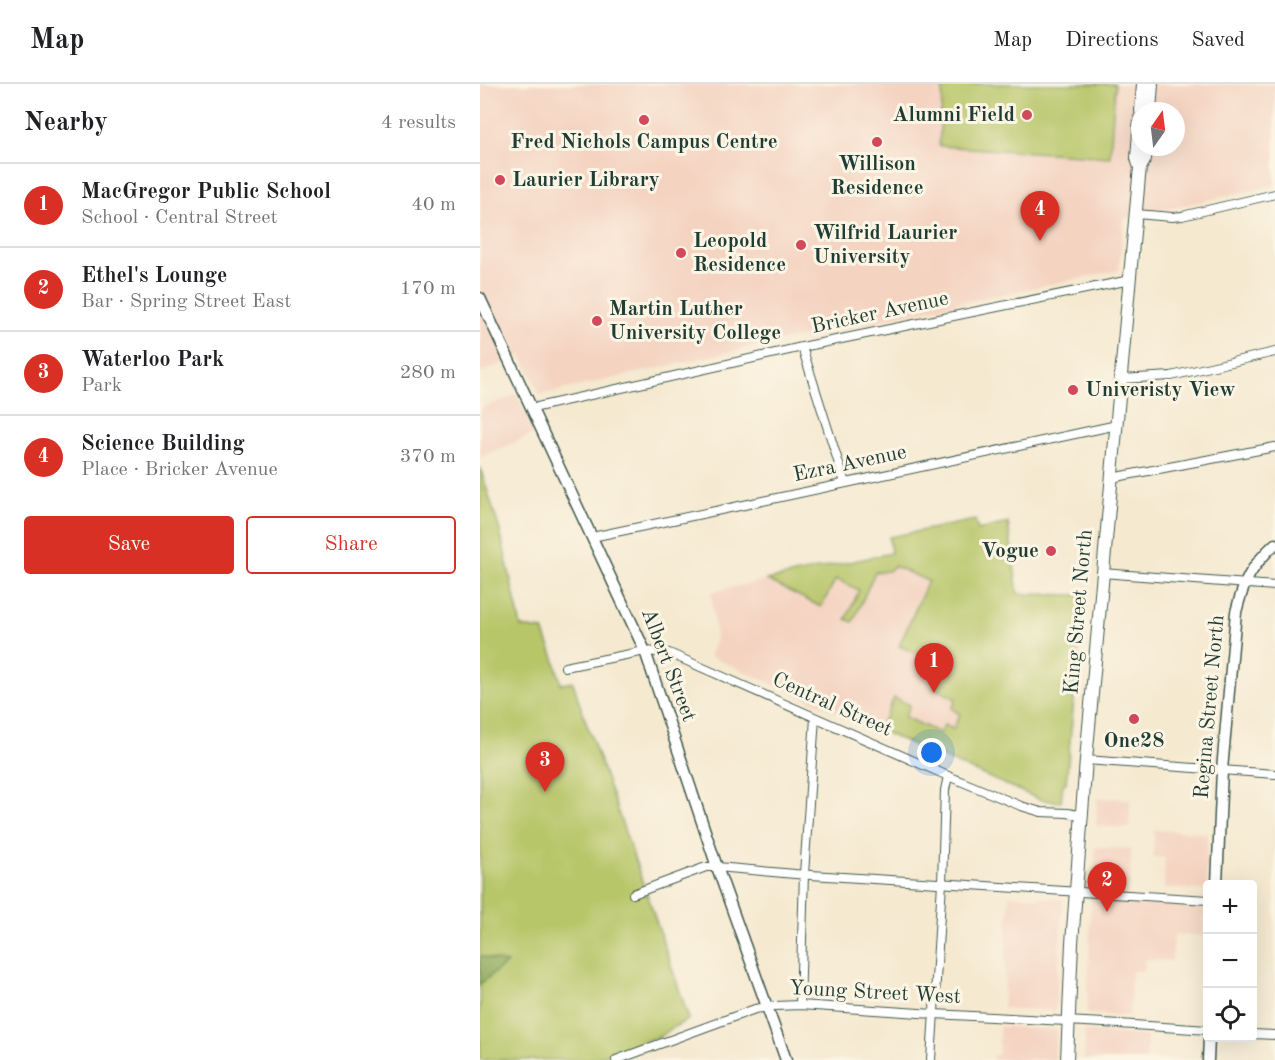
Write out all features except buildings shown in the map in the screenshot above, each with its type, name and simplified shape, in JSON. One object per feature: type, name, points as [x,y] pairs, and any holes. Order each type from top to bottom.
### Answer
[{"type":"main road","points":[[1142,102],[1143,84]]},
{"type":"main road","points":[[1151,102],[1152,84]]},
{"type":"main road","name":"King Street North","points":[[1067,1060],[1072,944],[1086,760],[1140,168],[1137,156]]},
{"type":"main road","name":"King Street North","points":[[1140,168],[1145,156]]},
{"type":"street","points":[[1136,214],[1182,216],[1275,194]]},
{"type":"street","name":"Bricker Avenue","points":[[533,408],[802,347],[1130,280]]},
{"type":"street","name":"Albert Street","points":[[480,298],[645,651],[717,867],[786,1060]]},
{"type":"street","points":[[802,347],[845,483]]},
{"type":"street","points":[[1121,379],[1171,376],[1275,352]]},
{"type":"street","name":"Ezra Avenue","points":[[592,537],[1117,425]]},
{"type":"street","points":[[1112,478],[1275,447]]},
{"type":"street","name":"Regina Street North","points":[[1217,880],[1222,770],[1236,612],[1252,569],[1275,544]]},
{"type":"street","points":[[1102,573],[1275,586]]},
{"type":"street","name":"Central Street","points":[[565,667],[645,651],[669,653],[1021,806],[1041,812],[1082,816]]},
{"type":"street","points":[[800,1005],[804,874],[815,718]]},
{"type":"street","points":[[1086,760],[1275,774]]},
{"type":"street","points":[[931,1060],[942,883],[945,790],[948,776]]},
{"type":"street","points":[[633,894],[706,867],[717,867],[1203,900]]},
{"type":"street","name":"Young Street West","points":[[616,1060],[755,1009],[800,1005],[1203,1030]]},
{"type":"street","points":[[1257,1034],[1275,1035]]},
{"type":"street","points":[[1208,1060],[1209,1042]]},
{"type":"shaded area","name":"Wilfrid Laurier University","points":[[480,84],[1275,84],[1275,185],[1124,219],[1119,270],[774,342],[540,395],[521,355],[480,373]]},
{"type":"shaded area","points":[[516,394],[536,433],[480,458],[480,409]]},
{"type":"shaded area","points":[[975,520],[978,530],[1008,523],[1018,594],[1084,595],[1066,783],[1063,784],[1061,802],[1041,800],[709,656],[716,639],[711,592],[891,553],[889,537]]},
{"type":"shaded area","points":[[1097,798],[1130,799],[1130,828],[1096,826]]},
{"type":"shaded area","points":[[1154,830],[1208,833],[1206,880],[1203,880],[1203,890],[1164,888],[1165,858],[1153,857]]},
{"type":"shaded area","points":[[1095,847],[1131,849],[1130,886],[1094,884]]},
{"type":"shaded area","points":[[1009,895],[1063,899],[1055,1011],[1003,1008]]},
{"type":"shaded area","points":[[1091,901],[1203,908],[1203,936],[1174,934],[1172,961],[1145,959],[1144,971],[1132,971],[1129,1016],[1087,1014]]},
{"type":"shaded area","points":[[999,1026],[1057,1030],[1055,1060],[993,1060],[993,1055],[999,1055]]},
{"type":"shaded area","points":[[1085,1031],[1147,1036],[1146,1060],[1084,1060]]},
{"type":"green space","name":"Alumni Field","points":[[943,84],[1115,84],[1110,157],[939,146]]},
{"type":"green space","points":[[480,467],[500,531],[521,627],[543,630],[561,684],[573,682],[689,1019],[663,1035],[589,1060],[480,1060]]},
{"type":"green space","points":[[975,520],[978,530],[1008,523],[1018,594],[1084,595],[1066,783],[1063,784],[1061,802],[1041,800],[879,730],[894,698],[910,705],[905,717],[940,733],[944,725],[953,729],[960,714],[952,709],[956,699],[934,688],[937,681],[935,661],[899,646],[928,581],[894,566],[889,571],[875,572],[853,622],[846,619],[859,590],[836,579],[821,607],[767,580],[891,553],[889,537]]},
{"type":"green space","points":[[480,956],[507,963],[480,984]]},
{"type":"place","name":"Alumni Field","points":[[1027,115]]},
{"type":"place","name":"Fred Nichols Campus Centre","points":[[644,120]]},
{"type":"place","name":"Willison Residence","points":[[877,142]]},
{"type":"place","name":"Laurier Library","points":[[500,180]]},
{"type":"place","name":"Science Building","points":[[1040,241]]},
{"type":"place","name":"Wilfrid Laurier University","points":[[801,245]]},
{"type":"place","name":"Leopold Residence","points":[[681,253]]},
{"type":"place","name":"Martin Luther University College","points":[[597,321]]},
{"type":"place","name":"Univeristy View","points":[[1073,390]]},
{"type":"place","name":"Vogue","points":[[1051,551]]},
{"type":"place","name":"MacGregor Public School","points":[[934,693]]},
{"type":"place","name":"One28","points":[[1134,719]]},
{"type":"place","name":"Waterloo Park","points":[[545,792]]},
{"type":"place","name":"Ethel's Lounge","points":[[1107,912]]}]
